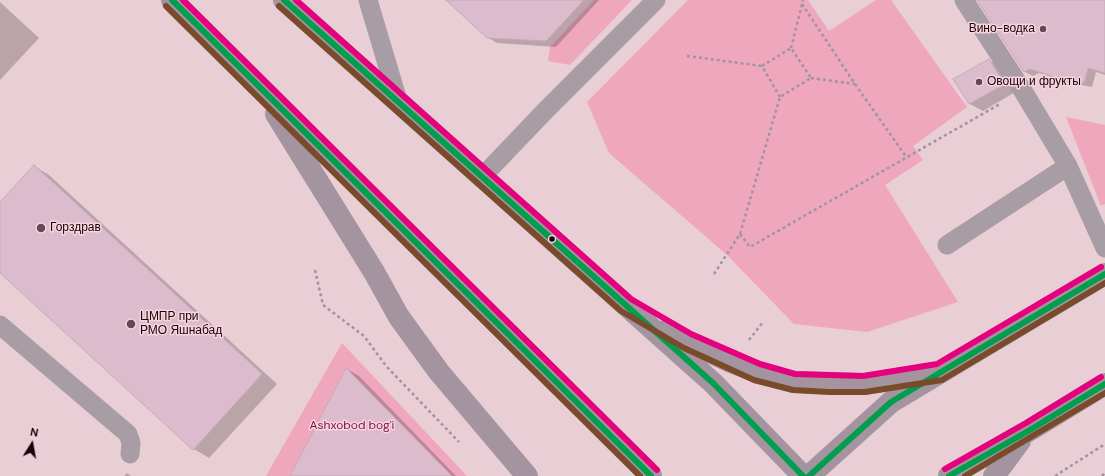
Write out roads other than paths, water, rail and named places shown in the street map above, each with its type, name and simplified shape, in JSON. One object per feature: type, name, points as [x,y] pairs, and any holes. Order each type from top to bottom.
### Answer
[{"type":"main road","points":[[172,0],[651,476]]},
{"type":"main road","points":[[284,0],[481,178],[713,383],[803,476]]},
{"type":"main road","points":[[256,82],[374,272],[399,317],[439,372],[527,476]]},
{"type":"main road","points":[[809,476],[891,402],[1105,274]]},
{"type":"main road","points":[[626,306],[687,341],[731,362],[757,372],[794,382],[864,384],[940,372]]},
{"type":"main road","points":[[949,476],[1030,430],[1105,384]]},
{"type":"main road","points":[[994,476],[1010,452],[1030,430]]},
{"type":"lane","points":[[368,0],[399,104]]},
{"type":"lane","points":[[481,178],[545,111],[656,0]]},
{"type":"lane","points":[[964,0],[1023,91],[1068,166],[1105,248]]},
{"type":"lane","points":[[947,245],[1068,166]]},
{"type":"lane","points":[[0,325],[128,434],[131,443],[130,454]]},
{"type":"place","name":"Вино-водка","points":[[1043,29]]},
{"type":"place","name":"Овощи и фрукты","points":[[979,82]]},
{"type":"place","name":"Горздрав","points":[[41,228]]},
{"type":"place","name":"ЦМПР при РМО Яшнабад","points":[[131,324]]},
{"type":"park label","name":"Ashxobod bog'i","points":[[352,426]]}]
